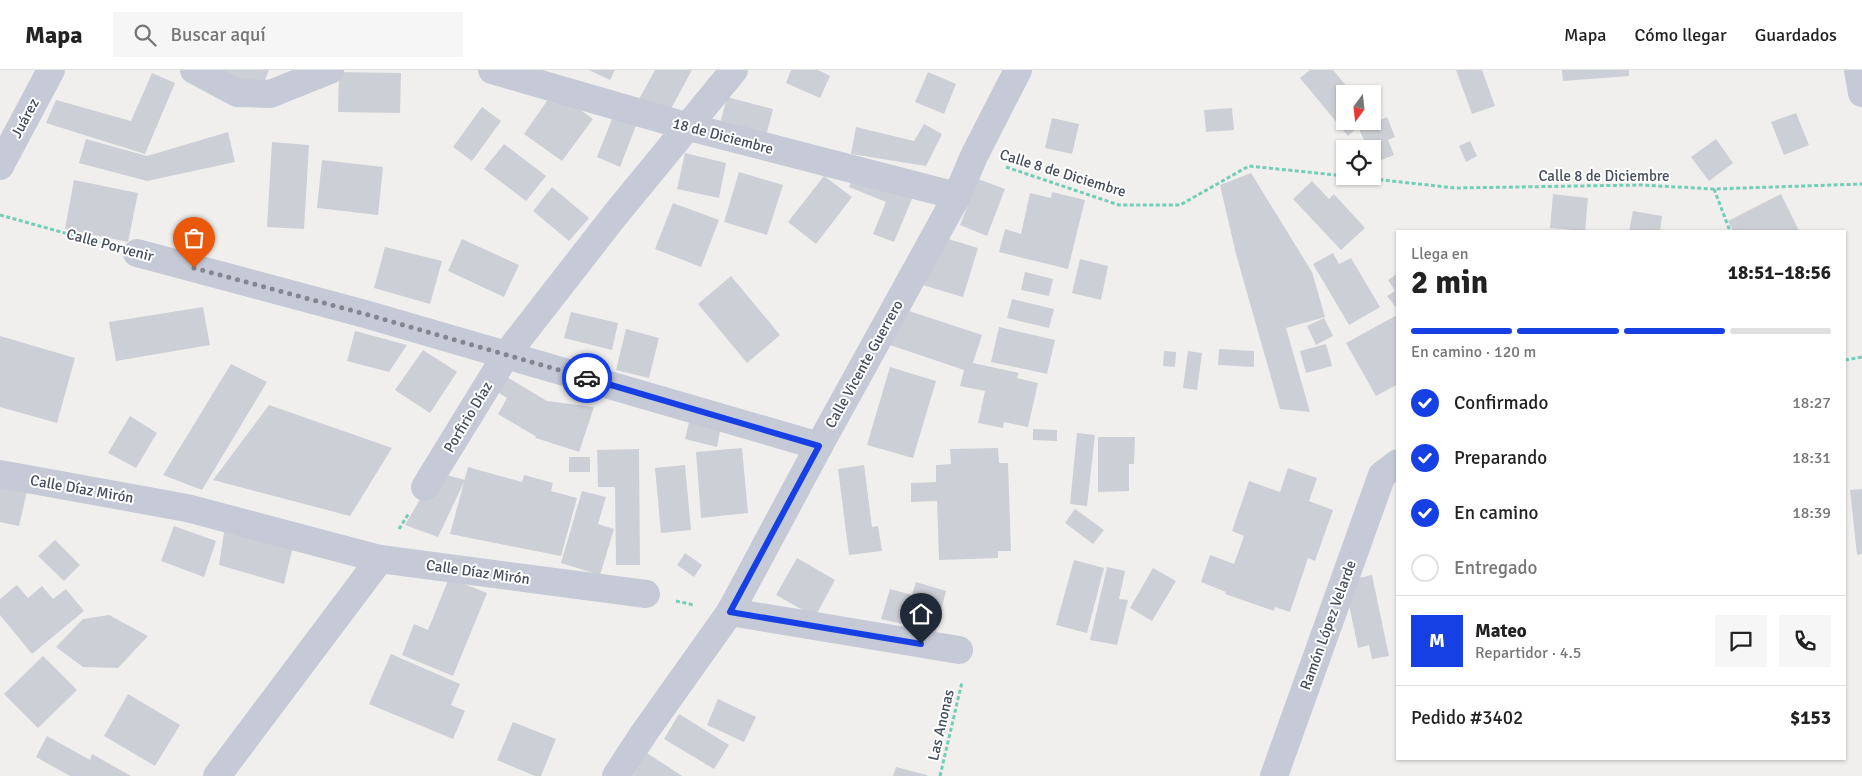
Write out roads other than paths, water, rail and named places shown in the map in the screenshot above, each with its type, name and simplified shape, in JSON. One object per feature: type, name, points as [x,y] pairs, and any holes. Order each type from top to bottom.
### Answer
[{"type":"street","name":"Juárez","points":[[0,166],[51,70]]},
{"type":"street","points":[[194,70],[238,92],[270,94],[330,70]]},
{"type":"street","name":"18 de Diciembre","points":[[492,70],[689,127],[957,196]]},
{"type":"street","name":"Porfirio Díaz","points":[[425,487],[506,354],[615,215],[734,70]]},
{"type":"street","name":"Calle Vicente Guerrero","points":[[616,776],[644,733],[730,612],[957,196],[974,156],[1018,70]]},
{"type":"street","points":[[1858,70],[1862,93]]},
{"type":"street","name":"Calle Porvenir","points":[[138,253],[365,314],[819,446]]},
{"type":"street","name":"Ramón López Velarde","points":[[1274,776],[1390,469]]},
{"type":"street","name":"Calle Díaz Mirón","points":[[0,474],[187,508],[380,559],[646,594]]},
{"type":"street","points":[[217,776],[380,559]]},
{"type":"street","points":[[730,612],[959,650]]}]
